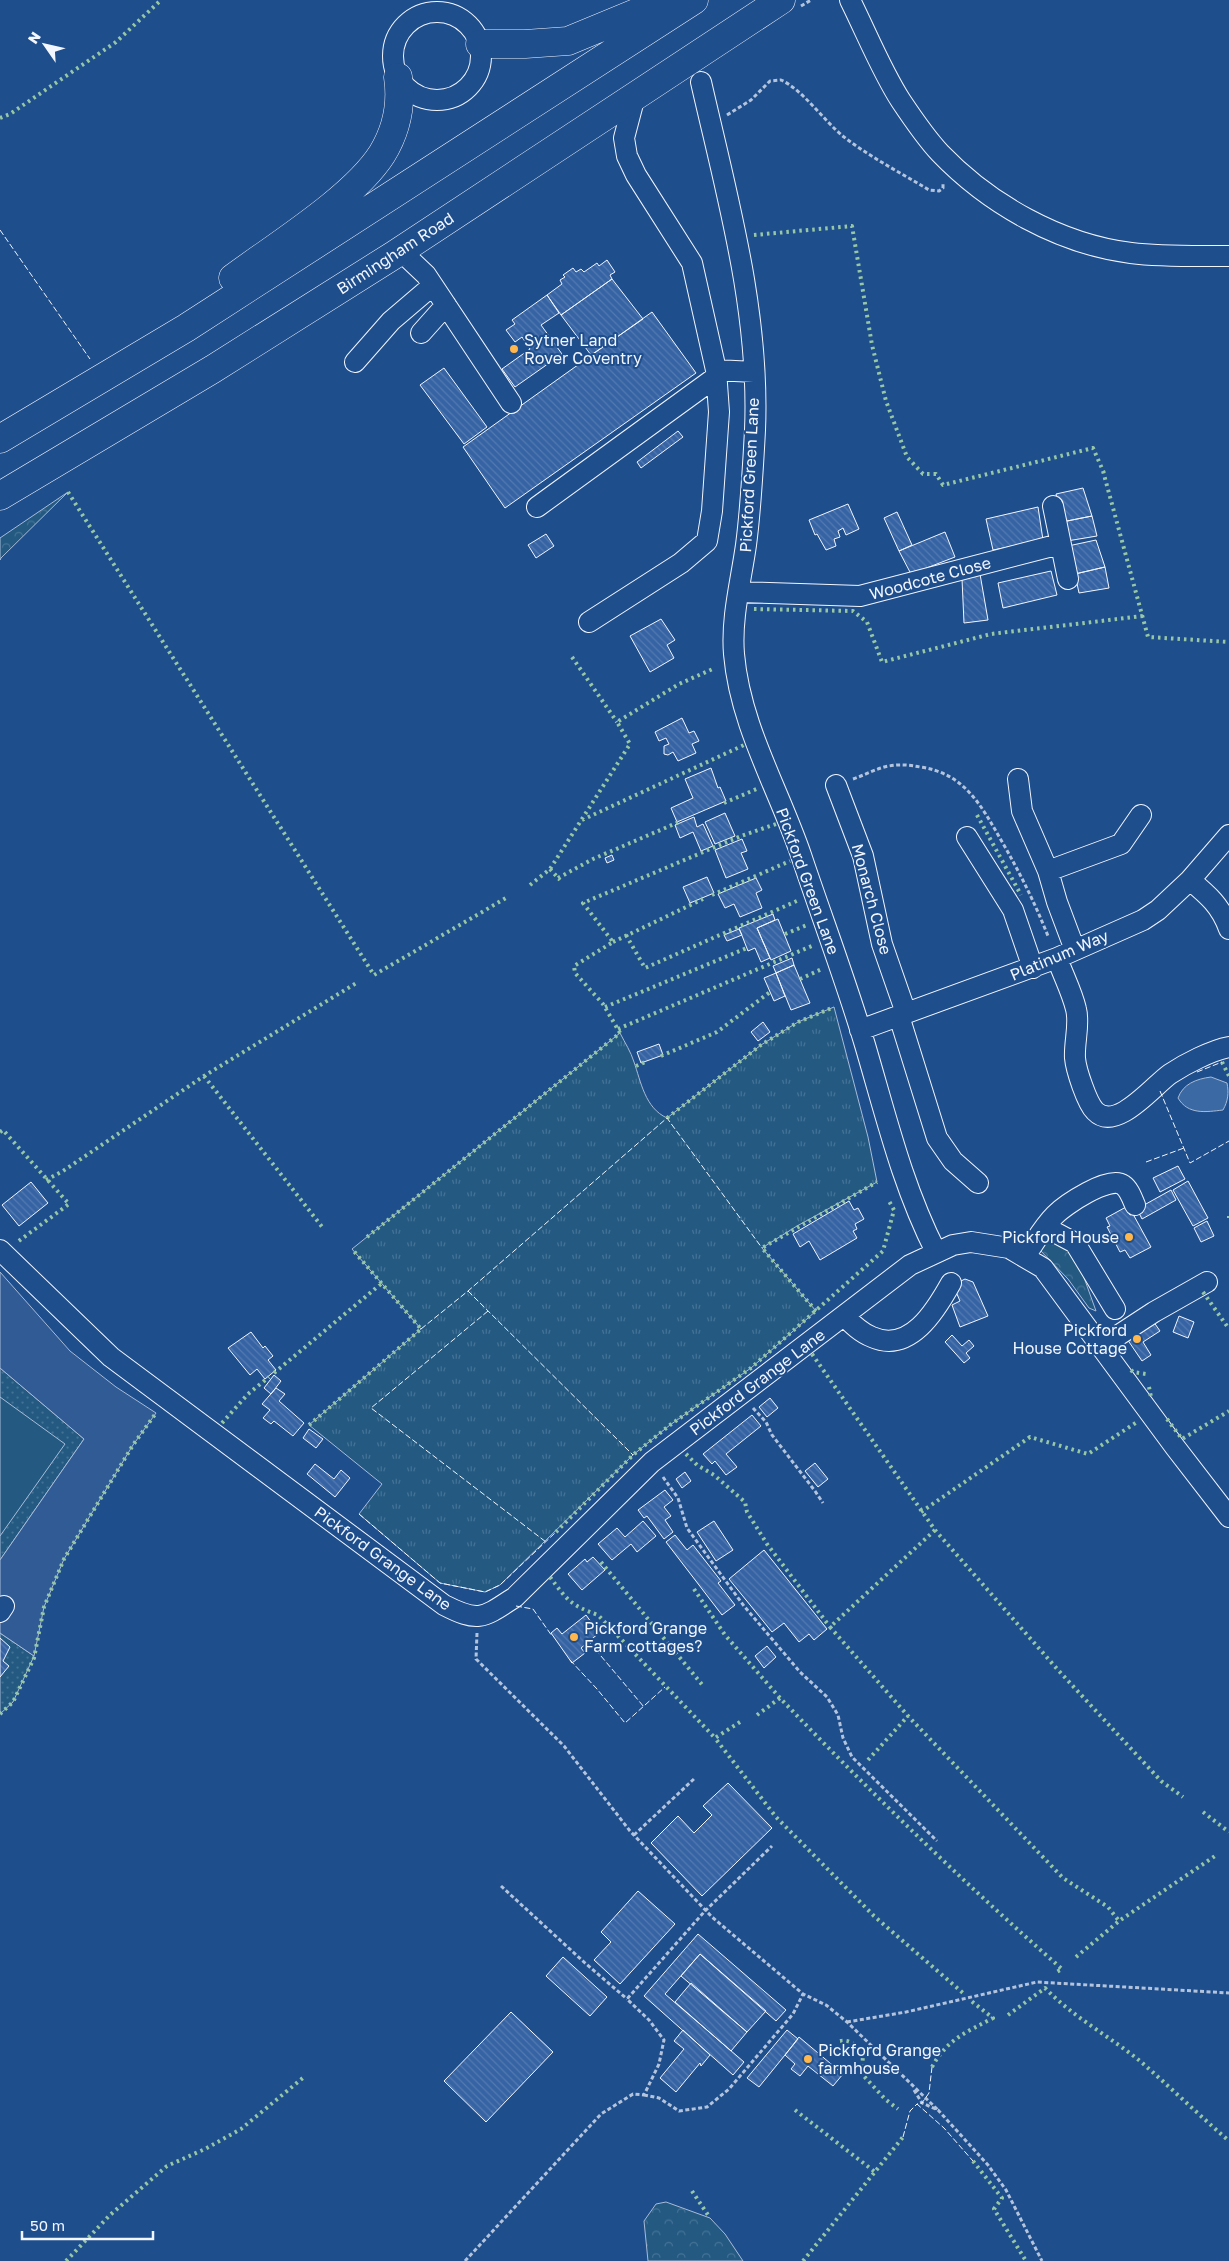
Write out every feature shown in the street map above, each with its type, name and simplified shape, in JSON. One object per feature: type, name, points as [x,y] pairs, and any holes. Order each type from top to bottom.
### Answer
[{"type":"highway","points":[[480,44],[525,44],[568,40],[667,0]]},
{"type":"highway","points":[[0,439],[186,328],[694,0]]},
{"type":"highway","name":"Birmingham Road","points":[[0,496],[213,369],[394,255],[781,0]]},
{"type":"highway","points":[[79,392],[326,210],[369,170],[382,153],[397,118],[400,102],[398,77]]},
{"type":"street","points":[[850,0],[900,99],[919,126],[940,152],[969,179],[997,200],[1029,220],[1058,234],[1095,246],[1130,253],[1166,256],[1229,256]]},
{"type":"street","points":[[424,8],[432,12],[447,13],[461,9],[480,44],[482,58],[479,72],[471,85],[460,94],[447,100],[433,100],[419,96],[398,77],[394,64],[396,42],[406,24],[424,8]]},
{"type":"street","name":"Pickford Green Lane","points":[[701,82],[718,119],[730,211],[753,334],[755,428],[747,541],[735,623],[734,652],[740,698],[798,846],[860,1030],[884,1118],[917,1214],[936,1252]]},
{"type":"street","points":[[589,622],[681,563],[707,541],[712,510],[719,412],[716,373],[692,263],[626,156],[624,138],[635,96]]},
{"type":"street","points":[[394,255],[406,256],[426,276],[511,404]]},
{"type":"street","points":[[355,362],[391,321],[432,286]]},
{"type":"street","points":[[421,333],[446,305]]},
{"type":"street","points":[[538,507],[716,373],[754,372]]},
{"type":"street","points":[[1053,506],[1068,579]]},
{"type":"street","name":"Woodcote Close","points":[[739,592],[860,596],[1060,544]]},
{"type":"street","points":[[1018,780],[1022,811],[1048,871],[1076,1010],[1075,1059],[1085,1091],[1093,1108],[1100,1115],[1112,1117],[1118,1115],[1140,1101],[1160,1081],[1172,1073],[1229,1046]]},
{"type":"street","name":"Monarch Close","points":[[836,785],[863,856],[882,944],[938,1138],[953,1161],[978,1184]]},
{"type":"street","points":[[1048,871],[1121,844],[1141,815]]},
{"type":"street","name":"Platinum Way","points":[[860,1030],[1033,968],[1142,920],[1158,910],[1190,880],[1229,835]]},
{"type":"street","points":[[967,837],[1013,910],[1033,968]]},
{"type":"street","points":[[1190,880],[1211,896],[1222,911],[1229,928]]},
{"type":"street","points":[[1025,1256],[1056,1214],[1076,1199],[1104,1184],[1119,1183],[1125,1186],[1135,1204]]},
{"type":"street","points":[[1045,1227],[1075,1243],[1115,1308]]},
{"type":"street","points":[[936,1252],[953,1245],[971,1242],[1010,1248],[1043,1268],[1229,1517]]},
{"type":"street","name":"Pickford Grange Lane","points":[[0,1250],[111,1357],[444,1605],[464,1615],[477,1617],[492,1612],[515,1597],[652,1462],[910,1265],[936,1252]]},
{"type":"street","points":[[1102,1346],[1154,1312],[1207,1282]]},
{"type":"street","points":[[844,1316],[871,1337],[889,1341],[902,1338],[919,1328],[935,1310],[951,1283]]},
{"type":"path","points":[[718,119],[751,100],[770,81],[782,80],[796,90],[830,125],[869,154],[929,190],[941,190],[943,182]]},
{"type":"path","points":[[836,785],[888,766],[903,764],[928,768],[945,774],[964,785],[983,810],[1066,954]]},
{"type":"path","points":[[749,1404],[766,1422],[772,1435],[823,1503]]},
{"type":"path","points":[[661,1474],[678,1498],[687,1528],[744,1606],[800,1672],[827,1697],[838,1715],[843,1738],[852,1758],[937,1841]]},
{"type":"path","points":[[477,1617],[476,1659],[564,1746],[634,1835],[705,1911],[803,1994],[826,2005],[847,2022],[913,2088],[922,2103],[938,2110],[988,2165],[1006,2190],[1042,2261]]},
{"type":"path","points":[[634,1835],[695,1778]]},
{"type":"path","points":[[627,1998],[705,1911],[772,1846]]},
{"type":"path","points":[[501,1886],[584,1963],[627,1998],[649,2020],[664,2040],[659,2064],[644,2095]]},
{"type":"path","points":[[847,2022],[906,2012],[1037,1982],[1229,1993]]},
{"type":"path","points":[[465,2261],[601,2114],[633,2094],[659,2098],[679,2111],[707,2107],[729,2089],[793,2014],[803,1994]]},
{"type":"green space","points":[[68,492],[1,558],[0,560],[0,538]]},
{"type":"green space","points":[[834,1007],[868,1137],[877,1182],[797,1226],[762,1248],[816,1311],[751,1368],[670,1425],[633,1455],[500,1585],[485,1592],[440,1583],[359,1514],[382,1484],[309,1425],[421,1329],[352,1249],[620,1033],[631,1055],[645,1094],[654,1108],[667,1118],[761,1045],[798,1022]]},
{"type":"green space","points":[[1046,1235],[1068,1250],[1082,1272],[1096,1311],[1089,1308],[1068,1279],[1037,1247]]},
{"type":"green space","points":[[0,1368],[84,1439],[0,1560]]},
{"type":"green space","points":[[0,1397],[65,1444],[0,1536]]},
{"type":"green space","points":[[0,1633],[34,1656],[13,1702],[0,1714]]},
{"type":"green space","points":[[666,2202],[710,2218],[725,2234],[743,2261],[648,2261],[644,2221],[656,2204]]},
{"type":"shaded area","points":[[1211,1077],[1227,1083],[1228,1097],[1223,1110],[1192,1110],[1178,1098],[1187,1086],[1200,1079]]},
{"type":"shaded area","points":[[0,1272],[70,1351],[116,1387],[156,1413],[133,1445],[64,1559],[44,1607],[34,1656],[0,1633],[0,1560],[84,1439],[0,1368]]},
{"type":"building","points":[[607,260],[615,272],[610,275],[612,279],[561,315],[547,295],[562,284],[560,280],[565,277],[563,275],[573,268],[576,272],[581,269],[584,272],[597,263],[599,266]]},
{"type":"building","points":[[612,279],[643,319],[591,355],[561,315]]},
{"type":"building","points":[[547,295],[559,313],[541,325],[562,354],[515,387],[502,369],[530,349],[522,337],[515,342],[506,330],[515,324],[512,320]]},
{"type":"building","points":[[652,312],[696,373],[505,508],[463,447]]},
{"type":"building","points":[[444,368],[487,427],[464,444],[420,385]]},
{"type":"building","points":[[678,431],[683,437],[641,468],[637,462]]},
{"type":"building","points":[[1083,488],[1092,516],[1062,522],[1056,494]]},
{"type":"building","points":[[848,504],[859,529],[846,535],[843,528],[838,531],[840,537],[834,539],[836,546],[826,550],[817,534],[815,535],[809,520]]},
{"type":"building","points":[[1038,507],[1043,540],[993,550],[986,519]]},
{"type":"building","points":[[897,512],[912,545],[899,551],[884,518]]},
{"type":"building","points":[[1092,516],[1097,536],[1067,541],[1062,522]]},
{"type":"building","points":[[945,532],[955,557],[911,574],[899,551]]},
{"type":"building","points":[[546,534],[554,546],[536,558],[528,545]]},
{"type":"building","points":[[1096,540],[1105,567],[1075,574],[1068,546]]},
{"type":"building","points":[[1105,567],[1109,588],[1079,593],[1075,574]]},
{"type":"building","points":[[1051,571],[1057,595],[1003,608],[998,583]]},
{"type":"building","points":[[980,574],[988,620],[964,623],[962,579]]},
{"type":"building","points":[[661,619],[675,640],[667,645],[674,658],[650,672],[630,636]]},
{"type":"building","points":[[682,718],[689,733],[694,731],[699,741],[692,744],[696,753],[678,761],[673,752],[668,755],[664,754],[664,746],[669,744],[666,738],[659,741],[655,732]]},
{"type":"building","points":[[711,768],[718,788],[720,787],[726,801],[677,822],[671,808],[693,798],[685,779]]},
{"type":"building","points":[[725,813],[735,836],[715,844],[705,822]]},
{"type":"building","points":[[694,817],[697,827],[703,824],[713,846],[701,851],[693,832],[680,838],[675,825]]},
{"type":"building","points":[[742,839],[747,851],[741,853],[748,869],[726,878],[715,850]]},
{"type":"building","points":[[612,855],[614,860],[607,863],[605,858]]},
{"type":"building","points":[[707,877],[714,893],[690,903],[683,887]]},
{"type":"building","points":[[756,878],[762,890],[756,893],[762,908],[740,917],[734,904],[725,908],[718,894]]},
{"type":"building","points":[[773,914],[775,920],[757,928],[770,958],[761,962],[755,948],[748,951],[739,928]]},
{"type":"building","points":[[778,919],[791,951],[771,960],[757,928]]},
{"type":"building","points":[[739,929],[742,935],[727,941],[724,935]]},
{"type":"building","points":[[792,958],[794,965],[776,973],[773,966]]},
{"type":"building","points":[[794,965],[810,1003],[791,1010],[776,973]]},
{"type":"building","points":[[776,973],[785,996],[774,1001],[764,978]]},
{"type":"building","points":[[763,1022],[770,1032],[758,1041],[751,1032]]},
{"type":"building","points":[[659,1044],[663,1055],[641,1063],[637,1052]]},
{"type":"building","points":[[1178,1166],[1185,1179],[1160,1192],[1153,1178]]},
{"type":"building","points":[[1188,1181],[1208,1218],[1193,1226],[1173,1190]]},
{"type":"building","points":[[31,1182],[48,1203],[19,1226],[2,1205]]},
{"type":"building","points":[[1171,1190],[1176,1200],[1142,1219],[1137,1209]]},
{"type":"building","points":[[849,1201],[854,1210],[858,1208],[864,1219],[855,1224],[857,1229],[853,1231],[857,1238],[820,1260],[809,1241],[800,1247],[793,1234]]},
{"type":"building","name":"Pickford House","points":[[1126,1207],[1130,1215],[1133,1214],[1151,1247],[1130,1258],[1125,1250],[1120,1252],[1107,1227],[1110,1226],[1106,1218]]},
{"type":"building","points":[[1207,1221],[1214,1236],[1201,1242],[1194,1228]]},
{"type":"building","points":[[965,1279],[973,1282],[988,1316],[960,1327],[952,1305],[960,1301],[953,1285]]},
{"type":"building","points":[[1179,1316],[1194,1322],[1188,1338],[1173,1332]]},
{"type":"building","name":"Pickford House Cottage","points":[[1153,1321],[1160,1331],[1143,1342],[1151,1355],[1142,1361],[1125,1336]]},
{"type":"building","points":[[251,1332],[263,1348],[265,1346],[273,1356],[268,1360],[276,1370],[265,1379],[257,1369],[250,1375],[228,1348]]},
{"type":"building","points":[[952,1335],[962,1346],[969,1340],[974,1346],[966,1353],[970,1358],[964,1363],[945,1342]]},
{"type":"building","points":[[274,1375],[281,1381],[271,1394],[264,1388]]},
{"type":"building","points":[[276,1388],[285,1394],[279,1401],[304,1423],[293,1436],[274,1421],[271,1424],[263,1418],[270,1410],[262,1404]]},
{"type":"building","points":[[770,1398],[778,1408],[767,1417],[759,1407]]},
{"type":"building","points":[[752,1415],[761,1426],[726,1454],[737,1467],[726,1475],[715,1461],[712,1464],[703,1454]]},
{"type":"building","points":[[309,1429],[323,1439],[316,1448],[303,1438]]},
{"type":"building","points":[[815,1463],[828,1479],[818,1487],[805,1471]]},
{"type":"building","points":[[315,1464],[334,1479],[341,1470],[350,1478],[335,1497],[307,1474]]},
{"type":"building","points":[[685,1472],[691,1481],[682,1488],[676,1479]]},
{"type":"building","points":[[665,1490],[673,1500],[664,1507],[671,1516],[665,1520],[673,1532],[664,1539],[647,1516],[644,1518],[638,1510]]},
{"type":"building","points":[[643,1521],[656,1536],[637,1552],[631,1544],[612,1560],[598,1544],[617,1528],[625,1537]]},
{"type":"building","points":[[714,1521],[733,1550],[716,1561],[697,1532]]},
{"type":"building","points":[[675,1535],[687,1550],[693,1545],[721,1581],[718,1583],[735,1605],[722,1615],[666,1542]]},
{"type":"building","points":[[764,1550],[827,1629],[814,1640],[809,1634],[799,1642],[784,1623],[772,1632],[729,1579]]},
{"type":"building","points":[[593,1557],[605,1570],[582,1590],[568,1574],[585,1559],[587,1562]]},
{"type":"building","name":"Pickford Grange Farm cottages?","points":[[586,1615],[599,1633],[581,1648],[585,1653],[572,1663],[551,1633],[557,1628],[562,1634]]},
{"type":"building","points":[[0,1638],[10,1647],[3,1661],[9,1666],[0,1677]]},
{"type":"building","points":[[767,1646],[776,1657],[764,1668],[755,1656]]},
{"type":"building","points":[[728,1783],[772,1828],[702,1896],[651,1843],[678,1816],[694,1833],[712,1815],[703,1806]]},
{"type":"building","points":[[638,1891],[675,1924],[620,1984],[594,1960],[611,1942],[601,1932]]},
{"type":"building","points":[[698,1934],[786,2010],[776,2021],[700,1954],[665,1994],[744,2062],[733,2075],[644,1996]]},
{"type":"building","points":[[700,1954],[766,2011],[747,2032],[681,1976]]},
{"type":"building","points":[[563,1957],[607,1997],[590,2016],[546,1976]]},
{"type":"building","points":[[691,1983],[747,2032],[731,2051],[675,2002]]},
{"type":"building","points":[[511,2012],[553,2052],[486,2122],[444,2081]]},
{"type":"building","points":[[683,2030],[710,2055],[701,2066],[700,2063],[676,2092],[660,2078],[684,2049],[674,2041]]},
{"type":"building","points":[[787,2030],[798,2039],[759,2087],[747,2078]]},
{"type":"building","name":"Pickford Grange farmhouse","points":[[799,2037],[843,2074],[833,2086],[808,2066],[800,2076],[791,2069],[795,2064],[785,2055]]},
{"type":"hedge","points":[[0,118],[10,114],[116,42],[161,0]]},
{"type":"hedge","points":[[754,235],[852,226],[872,345],[886,401],[907,457],[923,474],[936,474],[943,485],[1093,448],[1104,473]]},
{"type":"hedge","points":[[1103,471],[1148,637],[1229,642]]},
{"type":"hedge","points":[[68,492],[374,975],[506,898]]},
{"type":"hedge","points":[[754,609],[853,611],[867,622],[882,662],[991,634],[1143,616]]},
{"type":"hedge","points":[[572,657],[617,722]]},
{"type":"hedge","points":[[530,885],[550,869],[630,744],[617,722],[679,684],[715,668]]},
{"type":"hedge","points":[[582,820],[744,745]]},
{"type":"hedge","points":[[724,803],[759,788]]},
{"type":"hedge","points":[[977,815],[1021,895]]},
{"type":"hedge","points":[[558,878],[593,859],[679,822]]},
{"type":"hedge","points":[[367,1237],[620,1033],[603,1004],[575,973],[574,966],[613,942],[583,903],[741,836],[776,824]]},
{"type":"hedge","points":[[712,895],[790,861]]},
{"type":"hedge","points":[[550,869],[560,880]]},
{"type":"hedge","points":[[613,942],[703,899]]},
{"type":"hedge","points":[[626,935],[645,968],[799,900]]},
{"type":"hedge","points":[[785,934],[807,925]]},
{"type":"hedge","points":[[618,1029],[814,945]]},
{"type":"hedge","points":[[605,1007],[747,948]]},
{"type":"hedge","points":[[800,979],[822,969]]},
{"type":"hedge","points":[[46,1180],[63,1171],[204,1076],[358,982]]},
{"type":"hedge","points":[[661,1056],[717,1032],[770,992]]},
{"type":"hedge","points":[[667,1118],[761,1045],[798,1022],[834,1007]]},
{"type":"hedge","points":[[636,1066],[645,1062]]},
{"type":"hedge","points":[[1222,1062],[1229,1076]]},
{"type":"hedge","points":[[204,1076],[323,1228]]},
{"type":"hedge","points":[[0,1132],[3,1130],[69,1204],[16,1243]]},
{"type":"hedge","points":[[816,1311],[762,1248],[877,1182]]},
{"type":"hedge","points":[[556,1532],[633,1455],[670,1425],[751,1368],[883,1251],[894,1210],[889,1201]]},
{"type":"hedge","points":[[309,1425],[421,1329],[352,1249]]},
{"type":"hedge","points":[[274,1373],[382,1283]]},
{"type":"hedge","points":[[1203,1292],[1229,1329]]},
{"type":"hedge","points":[[812,1354],[935,1530],[1058,1670],[1161,1781],[1183,1797]]},
{"type":"hedge","points":[[1131,1370],[1146,1374]]},
{"type":"hedge","points":[[222,1423],[248,1394],[269,1377]]},
{"type":"hedge","points":[[1149,1387],[1151,1397]]},
{"type":"hedge","points":[[1167,1419],[1182,1439],[1229,1411]]},
{"type":"hedge","points":[[0,1714],[13,1702],[34,1658],[44,1607],[64,1559],[133,1445],[156,1413]]},
{"type":"hedge","points":[[921,1512],[1030,1437],[1088,1454],[1137,1422]]},
{"type":"hedge","points":[[686,1454],[697,1465],[714,1475],[745,1502],[747,1512],[767,1544],[830,1627]]},
{"type":"hedge","points":[[935,1530],[830,1627],[908,1716],[1063,1878],[1108,1907],[1119,1921]]},
{"type":"hedge","points":[[601,1562],[704,1687]]},
{"type":"hedge","points":[[550,1577],[575,1605],[598,1615],[715,1738]]},
{"type":"hedge","points":[[694,1589],[725,1635],[780,1698]]},
{"type":"hedge","points":[[757,1715],[780,1698],[918,1836],[989,1904],[1062,1969],[1055,1973]]},
{"type":"hedge","points":[[868,1760],[908,1716]]},
{"type":"hedge","points":[[740,1722],[715,1738],[776,1817],[874,1916],[963,1993]]},
{"type":"hedge","points":[[1203,1812],[1229,1832]]},
{"type":"hedge","points":[[1076,1957],[1119,1921],[1215,1856]]},
{"type":"hedge","points":[[1008,2015],[1045,1988],[1067,2008],[1140,2061],[1229,2141]]},
{"type":"hedge","points":[[932,2067],[944,2050],[958,2037],[993,2018],[970,2000]]},
{"type":"hedge","points":[[840,2041],[850,2042],[863,2053],[862,2074],[885,2099],[898,2109]]},
{"type":"hedge","points":[[66,2261],[110,2215],[167,2166],[205,2149],[241,2129],[304,2077]]},
{"type":"hedge","points":[[795,2110],[875,2172]]},
{"type":"hedge","points":[[803,2261],[903,2137]]},
{"type":"hedge","points":[[973,2161],[1002,2198],[994,2209],[1026,2261]]},
{"type":"hedge","points":[[692,2191],[710,2218]]},
{"type":"fence","points":[[0,230],[90,359]]},
{"type":"fence","points":[[1197,1072],[1222,1062]]},
{"type":"fence","points":[[1160,1091],[1190,1163],[1229,1141]]},
{"type":"fence","points":[[421,1329],[468,1291],[667,1118],[762,1248]]},
{"type":"fence","points":[[1146,1162],[1184,1148]]},
{"type":"fence","points":[[468,1291],[633,1455]]},
{"type":"fence","points":[[488,1311],[371,1408],[546,1542]]},
{"type":"fence","points":[[359,1514],[440,1583],[485,1592],[500,1585],[556,1532]]},
{"type":"fence","points":[[516,1606],[533,1609],[552,1636]]},
{"type":"fence","points":[[590,1643],[644,1707]]},
{"type":"fence","points":[[570,1660],[625,1723],[665,1687]]},
{"type":"fence","points":[[932,2067],[929,2093],[922,2103],[917,2104],[944,2128],[973,2161]]},
{"type":"fence","points":[[903,2137],[910,2111],[917,2104]]},
{"type":"place","name":"Sytner Land Rover Coventry","points":[[514,349]]},
{"type":"place","name":"Pickford House","points":[[1129,1237]]},
{"type":"place","name":"Pickford House Cottage","points":[[1137,1339]]},
{"type":"place","name":"Pickford Grange Farm cottages?","points":[[574,1637]]},
{"type":"place","name":"Pickford Grange farmhouse","points":[[808,2059]]}]
